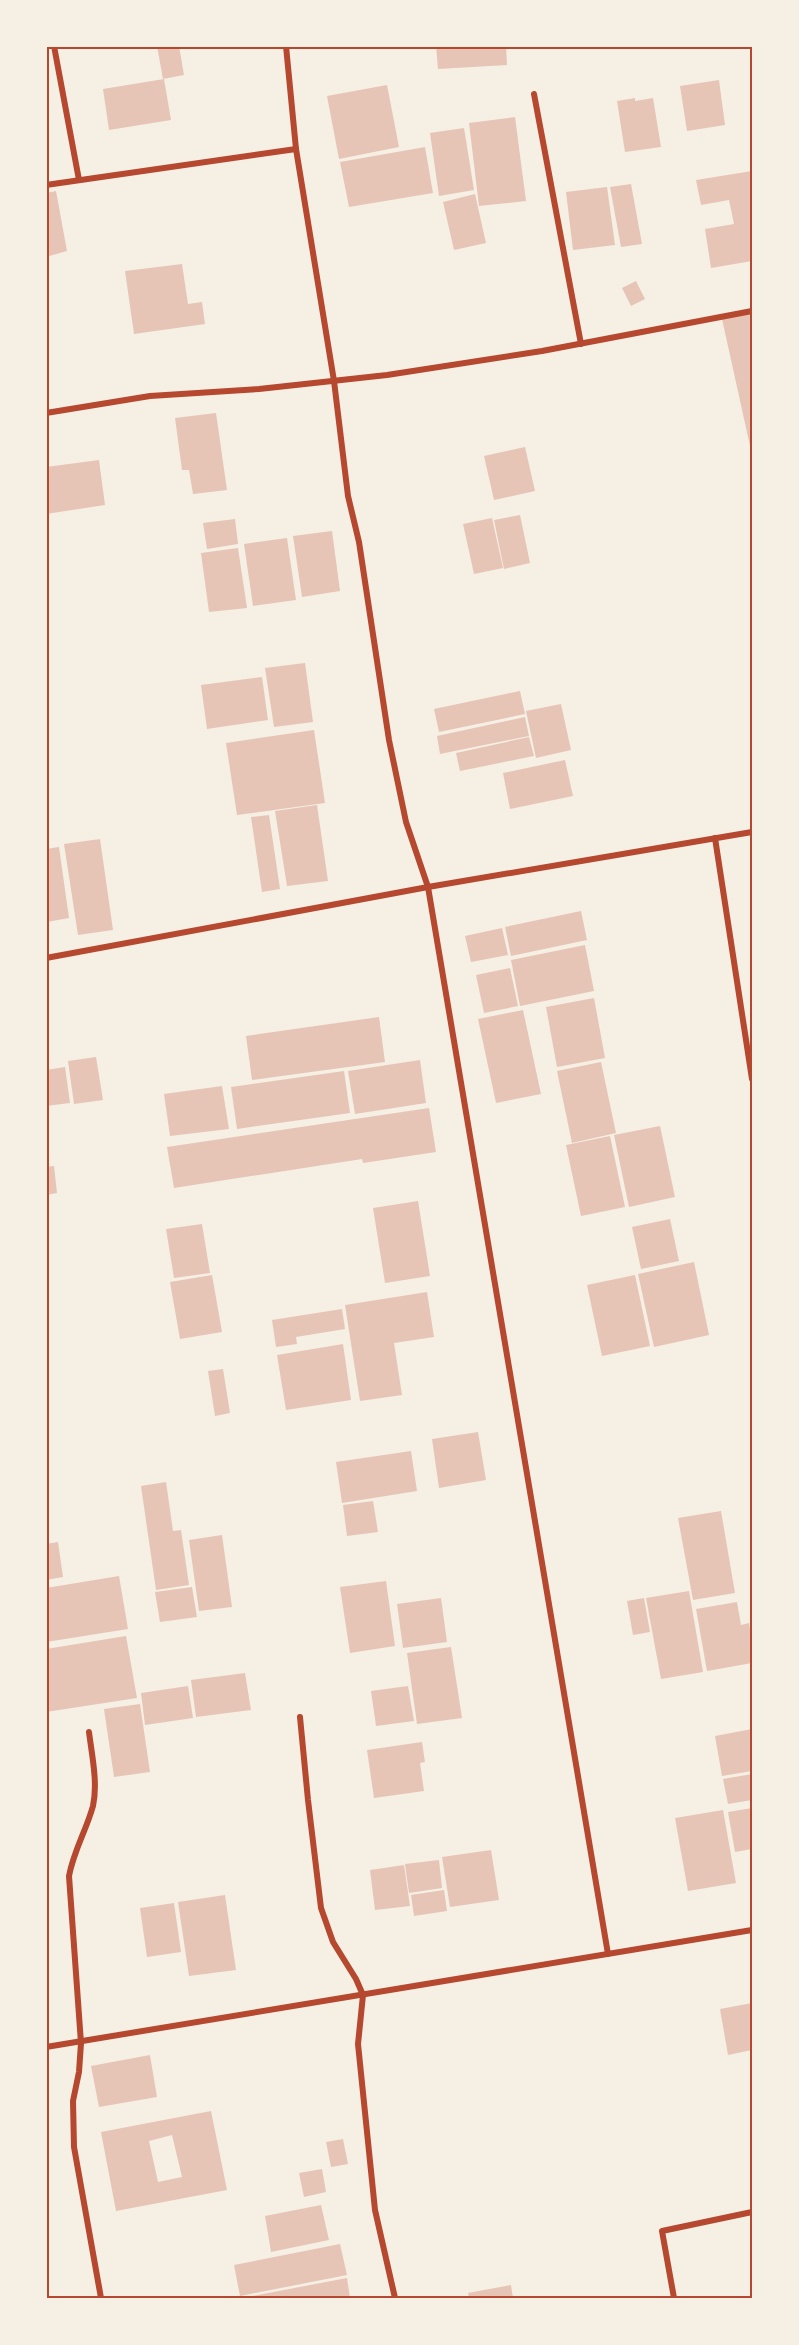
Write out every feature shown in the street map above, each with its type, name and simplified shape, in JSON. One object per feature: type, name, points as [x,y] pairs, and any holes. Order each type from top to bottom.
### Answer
[{"type":"street","points":[[54,46],[79,180]]},
{"type":"street","points":[[286,46],[296,149],[334,381],[348,496],[358,542],[389,740],[406,822],[428,887],[608,1954]]},
{"type":"street","points":[[534,94],[581,344]]},
{"type":"street","points":[[46,185],[296,149]]},
{"type":"street","points":[[46,413],[150,396],[259,389],[431,368],[581,344],[753,311]]},
{"type":"street","points":[[46,958],[428,887],[753,832]]},
{"type":"street","points":[[715,838],[753,1078]]},
{"type":"street","points":[[300,1717],[321,1908],[333,1942],[363,1995],[358,2044],[375,2210],[395,2298]]},
{"type":"street","points":[[89,1732],[94,1774],[93,1805],[73,1856],[69,1876],[81,2043],[79,2072],[73,2101],[74,2147],[101,2298]]},
{"type":"street","points":[[46,2047],[753,1930]]},
{"type":"street","points":[[674,2298],[662,2231],[753,2212]]},
{"type":"building","points":[[157,46],[179,46],[184,75],[163,79]]},
{"type":"building","points":[[436,46],[506,46],[507,65],[438,69]]},
{"type":"building","points":[[164,79],[171,120],[109,130],[103,89]]},
{"type":"building","points":[[719,80],[725,125],[687,131],[680,86]]},
{"type":"building","points":[[387,85],[399,147],[339,159],[327,96]]},
{"type":"building","points":[[635,98],[635,101],[653,98],[661,147],[625,152],[617,101]]},
{"type":"building","points":[[515,117],[526,201],[479,206],[469,123]]},
{"type":"building","points":[[464,128],[474,190],[439,196],[430,133]]},
{"type":"building","points":[[425,147],[433,193],[349,207],[340,162]]},
{"type":"building","points":[[752,171],[752,261],[711,268],[705,229],[734,224],[729,200],[701,205],[696,180]]},
{"type":"building","points":[[631,184],[642,244],[621,247],[610,187]]},
{"type":"building","points":[[607,187],[615,245],[573,250],[566,192]]},
{"type":"building","points":[[56,191],[67,251],[46,257],[46,193]]},
{"type":"building","points":[[475,194],[486,243],[454,250],[443,202]]},
{"type":"building","points":[[182,264],[188,304],[202,302],[205,324],[134,334],[125,271]]},
{"type":"building","points":[[636,281],[645,299],[631,306],[622,288]]},
{"type":"building","points":[[752,313],[752,455],[722,319]]},
{"type":"building","points":[[216,413],[227,490],[193,494],[189,470],[182,470],[175,418]]},
{"type":"building","points":[[525,447],[535,491],[494,500],[484,456]]},
{"type":"building","points":[[99,460],[105,505],[46,514],[46,467]]},
{"type":"building","points":[[520,515],[530,563],[504,569],[494,520]]},
{"type":"building","points":[[492,518],[503,568],[474,574],[463,524]]},
{"type":"building","points":[[235,519],[238,544],[207,549],[203,523]]},
{"type":"building","points":[[332,531],[340,591],[302,597],[293,536]]},
{"type":"building","points":[[287,538],[296,600],[253,606],[244,544]]},
{"type":"building","points":[[238,548],[247,608],[209,612],[201,553]]},
{"type":"building","points":[[305,663],[313,722],[274,727],[265,668]]},
{"type":"building","points":[[262,677],[268,720],[207,729],[201,685]]},
{"type":"building","points":[[520,691],[525,714],[439,732],[434,709]]},
{"type":"building","points":[[561,704],[571,750],[536,758],[526,711]]},
{"type":"building","points":[[525,717],[529,736],[440,754],[437,736]]},
{"type":"building","points":[[314,730],[325,803],[237,815],[226,743]]},
{"type":"building","points":[[529,737],[534,756],[460,771],[456,753]]},
{"type":"building","points":[[565,760],[573,796],[510,809],[503,773]]},
{"type":"building","points":[[317,805],[328,881],[287,886],[275,811]]},
{"type":"building","points":[[269,815],[280,889],[262,892],[251,817]]},
{"type":"building","points":[[100,839],[113,930],[78,935],[64,844]]},
{"type":"building","points":[[59,847],[69,918],[47,922],[46,849]]},
{"type":"building","points":[[581,911],[587,940],[511,956],[505,927]]},
{"type":"building","points":[[502,928],[508,955],[471,962],[465,936]]},
{"type":"building","points":[[585,945],[594,991],[520,1006],[511,960]]},
{"type":"building","points":[[510,968],[518,1006],[484,1013],[476,975]]},
{"type":"building","points":[[594,998],[605,1058],[557,1067],[546,1007]]},
{"type":"building","points":[[523,1010],[541,1094],[496,1103],[478,1019]]},
{"type":"building","points":[[379,1017],[385,1062],[252,1080],[246,1036]]},
{"type":"building","points":[[96,1057],[103,1100],[74,1104],[68,1061]]},
{"type":"building","points":[[420,1060],[426,1103],[355,1114],[348,1071]]},
{"type":"building","points":[[601,1062],[616,1133],[572,1143],[557,1071]]},
{"type":"building","points":[[65,1067],[70,1103],[46,1106],[46,1070]]},
{"type":"building","points":[[344,1071],[350,1113],[237,1129],[231,1087]]},
{"type":"building","points":[[222,1086],[229,1129],[170,1136],[164,1094]]},
{"type":"building","points":[[429,1108],[436,1152],[363,1163],[362,1159],[174,1188],[167,1147]]},
{"type":"building","points":[[660,1126],[675,1197],[629,1207],[614,1135]]},
{"type":"building","points":[[610,1136],[625,1207],[581,1216],[566,1145]]},
{"type":"building","points":[[54,1166],[57,1193],[46,1195],[46,1167]]},
{"type":"building","points":[[418,1201],[430,1276],[385,1283],[373,1208]]},
{"type":"building","points":[[670,1219],[679,1261],[641,1269],[632,1227]]},
{"type":"building","points":[[202,1224],[210,1273],[174,1278],[166,1229]]},
{"type":"building","points":[[694,1262],[709,1335],[654,1347],[638,1274]]},
{"type":"building","points":[[212,1275],[222,1332],[180,1339],[170,1282]]},
{"type":"building","points":[[635,1275],[650,1346],[602,1356],[587,1285]]},
{"type":"building","points":[[427,1292],[434,1337],[394,1343],[402,1395],[360,1401],[345,1305]]},
{"type":"building","points":[[342,1309],[345,1329],[296,1337],[297,1344],[276,1347],[272,1320]]},
{"type":"building","points":[[343,1344],[351,1400],[286,1410],[277,1355]]},
{"type":"building","points":[[223,1369],[230,1413],[215,1416],[208,1371]]},
{"type":"building","points":[[478,1432],[486,1480],[439,1488],[432,1439]]},
{"type":"building","points":[[411,1451],[417,1491],[342,1503],[336,1462]]},
{"type":"building","points":[[166,1482],[173,1531],[181,1530],[189,1585],[156,1590],[141,1486]]},
{"type":"building","points":[[373,1501],[378,1532],[347,1536],[343,1505]]},
{"type":"building","points":[[721,1511],[735,1593],[693,1600],[678,1518]]},
{"type":"building","points":[[222,1535],[232,1607],[199,1611],[189,1540]]},
{"type":"building","points":[[58,1542],[63,1577],[46,1580],[46,1544]]},
{"type":"building","points":[[119,1576],[128,1629],[46,1642],[46,1588]]},
{"type":"building","points":[[386,1581],[395,1646],[350,1653],[340,1587]]},
{"type":"building","points":[[192,1587],[197,1617],[160,1622],[155,1592]]},
{"type":"building","points":[[689,1591],[703,1672],[661,1679],[646,1598]]},
{"type":"building","points":[[441,1598],[447,1642],[403,1648],[397,1604]]},
{"type":"building","points":[[644,1598],[650,1632],[633,1635],[627,1601]]},
{"type":"building","points":[[737,1602],[741,1625],[749,1623],[752,1663],[707,1671],[696,1609]]},
{"type":"building","points":[[126,1636],[137,1698],[46,1712],[46,1649]]},
{"type":"building","points":[[451,1647],[462,1718],[417,1724],[407,1653]]},
{"type":"building","points":[[245,1673],[251,1710],[196,1717],[191,1680]]},
{"type":"building","points":[[188,1686],[193,1718],[145,1725],[141,1693]]},
{"type":"building","points":[[408,1686],[414,1721],[376,1726],[371,1691]]},
{"type":"building","points":[[140,1704],[150,1772],[114,1777],[104,1709]]},
{"type":"building","points":[[752,1729],[752,1771],[722,1776],[715,1736]]},
{"type":"building","points":[[422,1742],[425,1762],[420,1763],[424,1791],[374,1798],[367,1750]]},
{"type":"building","points":[[752,1774],[752,1800],[728,1804],[723,1779]]},
{"type":"building","points":[[752,1808],[752,1849],[735,1852],[728,1812]]},
{"type":"building","points":[[723,1810],[736,1883],[688,1891],[675,1818]]},
{"type":"building","points":[[491,1850],[499,1900],[450,1907],[442,1857]]},
{"type":"building","points":[[439,1860],[442,1888],[409,1893],[405,1864]]},
{"type":"building","points":[[404,1865],[410,1906],[375,1910],[370,1870]]},
{"type":"building","points":[[444,1890],[447,1911],[414,1916],[411,1895]]},
{"type":"building","points":[[225,1895],[236,1970],[189,1976],[178,1902]]},
{"type":"building","points":[[174,1903],[181,1952],[147,1957],[140,1908]]},
{"type":"building","points":[[752,2003],[752,2050],[728,2055],[720,2009]]},
{"type":"building","points":[[150,2055],[157,2097],[99,2107],[91,2066]]},
{"type":"building","points":[[211,2111],[227,2190],[116,2211],[101,2132]],"holes":[[[172,2135],[182,2177],[158,2182],[149,2141]]]},
{"type":"building","points":[[343,2139],[348,2164],[331,2167],[326,2142]]},
{"type":"building","points":[[322,2169],[326,2192],[304,2197],[299,2173]]},
{"type":"building","points":[[321,2205],[329,2240],[271,2252],[265,2216]]},
{"type":"building","points":[[340,2244],[347,2275],[240,2296],[234,2265]]},
{"type":"building","points":[[347,2278],[350,2298],[247,2298],[247,2297]]},
{"type":"building","points":[[511,2285],[513,2298],[469,2298],[468,2293]]}]
